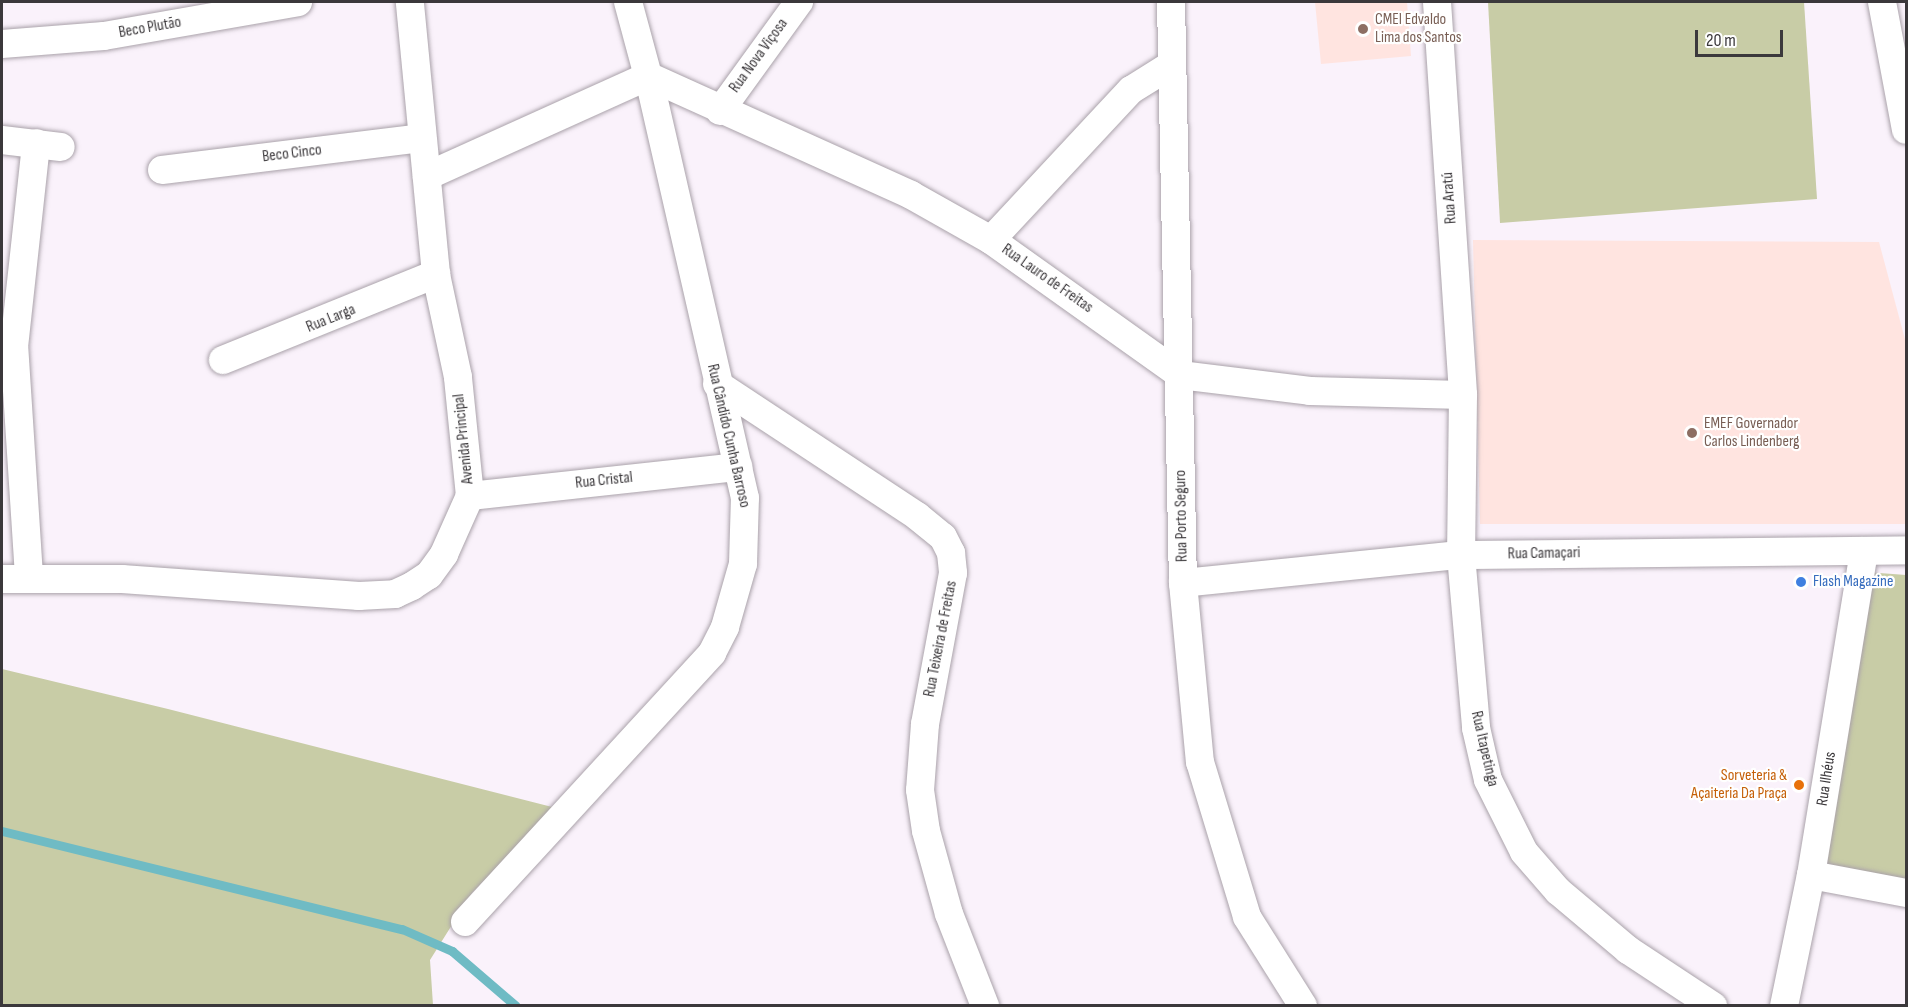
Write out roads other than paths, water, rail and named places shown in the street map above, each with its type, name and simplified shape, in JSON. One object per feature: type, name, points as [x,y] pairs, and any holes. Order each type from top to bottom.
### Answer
[{"type":"street","name":"Beco Plutão","points":[[2,44],[104,36],[298,2]]},
{"type":"street","points":[[410,2],[421,138],[427,176],[648,76]]},
{"type":"street","name":"Rua Cândido Cunha Barroso","points":[[465,922],[711,653],[725,627],[743,564],[746,516],[738,467],[717,384],[648,76],[627,2]]},
{"type":"street","name":"Rua Nova Viçosa","points":[[720,111],[799,2]]},
{"type":"street","name":"Rua Porto Seguro","points":[[1171,2],[1184,583],[1200,762],[1221,838],[1247,917],[1303,1005]]},
{"type":"street","name":"Rua Aratú","points":[[1437,2],[1463,395]]},
{"type":"street","points":[[1882,2],[1906,130]]},
{"type":"street","points":[[991,240],[1131,90],[1171,65]]},
{"type":"street","name":"Rua Lauro de Freitas","points":[[648,76],[720,111],[911,195],[991,240],[1180,375],[1310,391],[1463,395]]},
{"type":"street","name":"Beco Cinco","points":[[162,170],[421,138]]},
{"type":"street","points":[[2,140],[49,145],[14,347],[15,577]]},
{"type":"street","name":"Avenida Principal","points":[[15,577],[122,579],[293,594],[395,594],[429,575],[444,554],[470,496],[458,378],[436,274],[427,176]]},
{"type":"street","name":"Rua Larga","points":[[223,360],[436,274]]},
{"type":"street","name":"Rua Teixeira de Freitas","points":[[717,384],[917,516],[943,537],[951,553],[954,573],[926,714],[920,790],[926,831],[949,914],[985,1005]]},
{"type":"street","name":"Rua Itapetinga","points":[[1463,395],[1461,555],[1476,728],[1488,780],[1505,821],[1524,852],[1558,891],[1628,950],[1713,1005]]},
{"type":"street","name":"Rua Cristal","points":[[470,496],[738,467]]},
{"type":"street","name":"Rua Camaçari","points":[[1184,583],[1461,555],[1906,550]]},
{"type":"street","name":"Rua Ilhéus","points":[[1785,1005],[1811,875],[1864,551]]},
{"type":"street","points":[[1811,875],[1906,893]]},
{"type":"waterway","points":[[2,831],[402,929],[452,951],[516,1006]]},
{"type":"place","name":"CMEI Edvaldo Lima dos Santos","points":[[1363,29]]},
{"type":"place","name":"EMEF Governador Carlos Lindenberg","points":[[1692,433]]},
{"type":"place","name":"Flash Magazine","points":[[1801,582]]},
{"type":"place","name":"Sorveteria & Açaiteria Da Praça","points":[[1799,785]]}]
